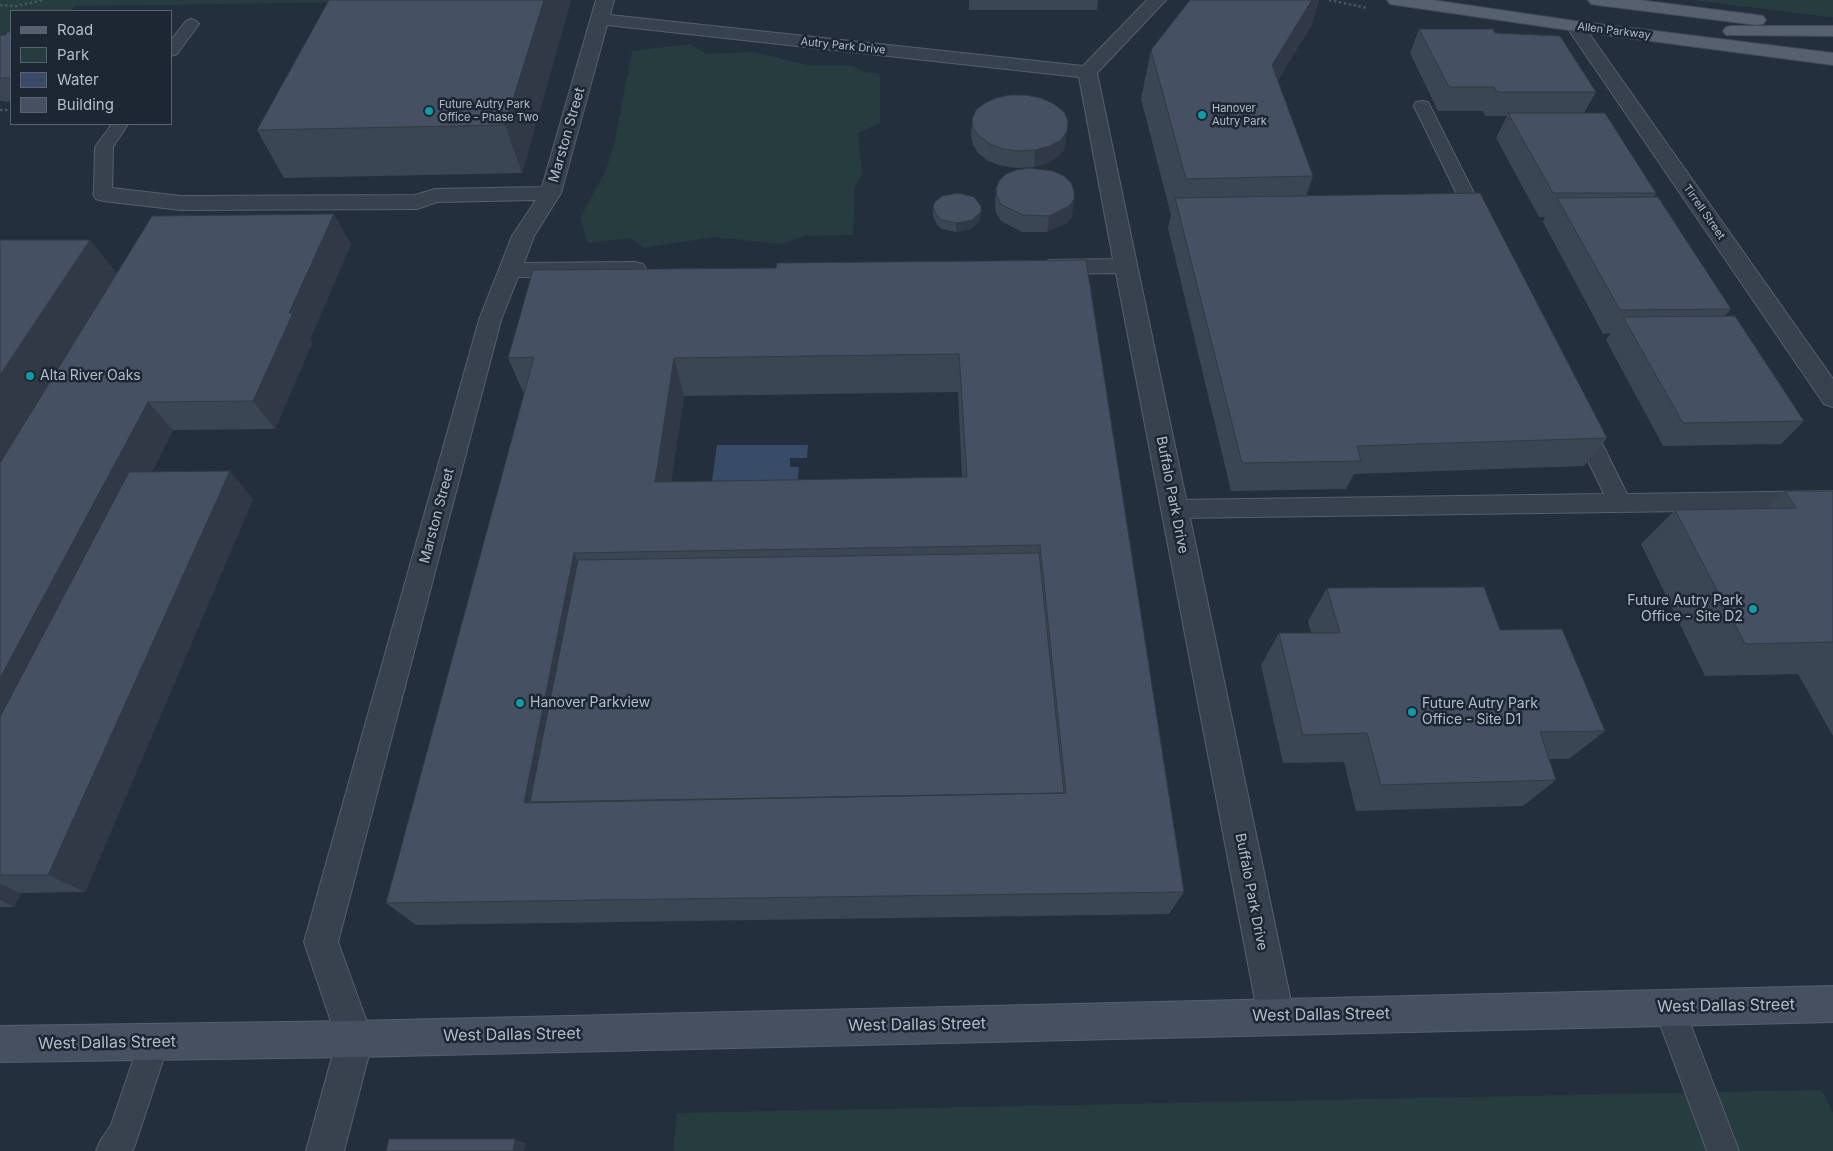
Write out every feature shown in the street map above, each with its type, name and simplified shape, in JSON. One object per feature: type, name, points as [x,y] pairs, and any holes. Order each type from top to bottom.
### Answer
[{"type":"main road","name":"Allen Parkway","points":[[1396,0],[1575,26],[1833,58]]},
{"type":"main road","points":[[1597,0],[1833,30]]},
{"type":"main road","points":[[1575,26],[1613,17],[1728,31],[1833,30]]},
{"type":"main road","name":"West Dallas Street","points":[[0,1044],[355,1039],[1669,1008],[1830,1009]]},
{"type":"street","name":"Marston Street","points":[[355,1039],[321,942],[490,320],[522,236],[551,193],[604,0]]},
{"type":"street","points":[[1088,72],[1157,0]]},
{"type":"street","name":"Autry Park Drive","points":[[599,19],[1088,72]]},
{"type":"street","name":"Tirrell Street","points":[[1575,26],[1833,398]]},
{"type":"street","name":"Buffalo Park Drive","points":[[1088,72],[1276,1016]]},
{"type":"street","points":[[103,194],[181,203],[417,202],[436,196],[551,193]]},
{"type":"street","points":[[1026,267],[1126,266]]},
{"type":"street","points":[[509,270],[658,269]]},
{"type":"street","points":[[325,1151],[355,1039]]},
{"type":"lane","points":[[172,50],[190,24]]},
{"type":"lane","points":[[1422,106],[1488,238]]},
{"type":"lane","points":[[103,194],[104,147],[119,125]]},
{"type":"lane","points":[[1572,406],[1620,503]]},
{"type":"lane","points":[[1175,509],[1833,500]]},
{"type":"lane","points":[[1669,1008],[1723,1151]]},
{"type":"lane","points":[[112,1151],[124,1134],[154,1042]]},
{"type":"path","points":[[0,5],[16,6],[43,0]]},
{"type":"green space","points":[[0,0],[375,0],[374,2],[75,6],[72,10],[10,10],[10,51],[0,51]]},
{"type":"green space","points":[[1692,0],[1833,0],[1833,17],[1830,17]]},
{"type":"green space","points":[[690,44],[706,54],[753,52],[812,66],[853,66],[864,72],[878,73],[880,76],[880,123],[858,133],[862,174],[855,187],[853,235],[804,236],[781,244],[714,237],[643,248],[631,238],[588,243],[580,218],[606,170],[614,144],[632,51]]},
{"type":"green space","points":[[1822,1090],[1833,1113],[1833,1151],[673,1151],[677,1113]]},
{"type":"water","points":[[717,445],[808,445],[807,458],[790,458],[790,467],[799,467],[797,488],[711,488]]},
{"type":"building","name":"Future Autry Park Office - Phase Two","points":[[329,0],[544,0],[505,125],[257,130]]},
{"type":"building","name":"Hanover Autry Park","points":[[1190,0],[1312,0],[1272,65],[1313,176],[1186,179],[1151,50]]},
{"type":"building","points":[[1419,29],[1493,29],[1495,33],[1560,36],[1596,92],[1497,92],[1494,87],[1449,87]]},
{"type":"building","points":[[7,32],[10,32],[10,78],[0,78],[0,35],[5,35]]},
{"type":"building","points":[[1010,95],[1026,95],[1041,98],[1054,104],[1064,112],[1068,121],[1067,131],[1061,140],[1050,146],[1035,150],[1018,151],[1003,149],[990,144],[979,136],[973,128],[972,119],[976,110],[996,98]]},
{"type":"building","points":[[1508,113],[1605,113],[1656,193],[1553,193]]},
{"type":"building","points":[[1029,168],[1053,171],[1064,176],[1071,183],[1074,191],[1074,199],[1069,206],[1049,216],[1023,215],[1002,205],[997,197],[996,189],[999,181],[1006,174]]},
{"type":"building","points":[[958,193],[974,197],[981,206],[981,212],[972,220],[956,223],[942,220],[937,216],[933,207],[934,203],[942,196]]},
{"type":"building","points":[[1480,193],[1607,438],[1357,446],[1361,461],[1242,463],[1175,198]]},
{"type":"building","points":[[1658,197],[1731,309],[1620,310],[1557,198]]},
{"type":"building","points":[[334,214],[289,313],[293,313],[253,401],[148,402],[0,678],[0,463],[152,216]]},
{"type":"building","points":[[0,240],[90,240],[0,375]]},
{"type":"building","name":"Hanover Parkview","points":[[1086,260],[1184,892],[386,903],[534,357],[508,358],[533,270],[776,268],[777,263]],"holes":[[[959,354],[967,477],[655,482],[674,358]],[[1040,545],[1066,793],[524,803],[574,553]]]},
{"type":"building","points":[[1735,316],[1804,421],[1683,423],[1623,317]]},
{"type":"building","points":[[230,471],[48,875],[0,875],[0,717],[129,472]]},
{"type":"building","points":[[1785,491],[1833,491],[1833,642],[1745,644],[1675,510],[1796,508]]},
{"type":"building","points":[[1039,553],[1064,793],[530,802],[578,560]]},
{"type":"building","name":"Future Autry Park Office - Site D1","points":[[1484,587],[1500,630],[1562,629],[1605,731],[1540,732],[1556,780],[1381,785],[1367,733],[1303,735],[1279,633],[1340,633],[1327,588]]},
{"type":"building","points":[[389,1139],[515,1139],[513,1151],[386,1151]]},
{"type":"place","name":"Future Autry Park Office - Phase Two","points":[[429,111]]},
{"type":"place","name":"Hanover Autry Park","points":[[1202,115]]},
{"type":"place","name":"Alta River Oaks","points":[[30,376]]},
{"type":"place","name":"Future Autry Park Office - Site D2","points":[[1753,609]]},
{"type":"place","name":"Hanover Parkview","points":[[520,703]]},
{"type":"place","name":"Future Autry Park Office - Site D1","points":[[1412,712]]}]
